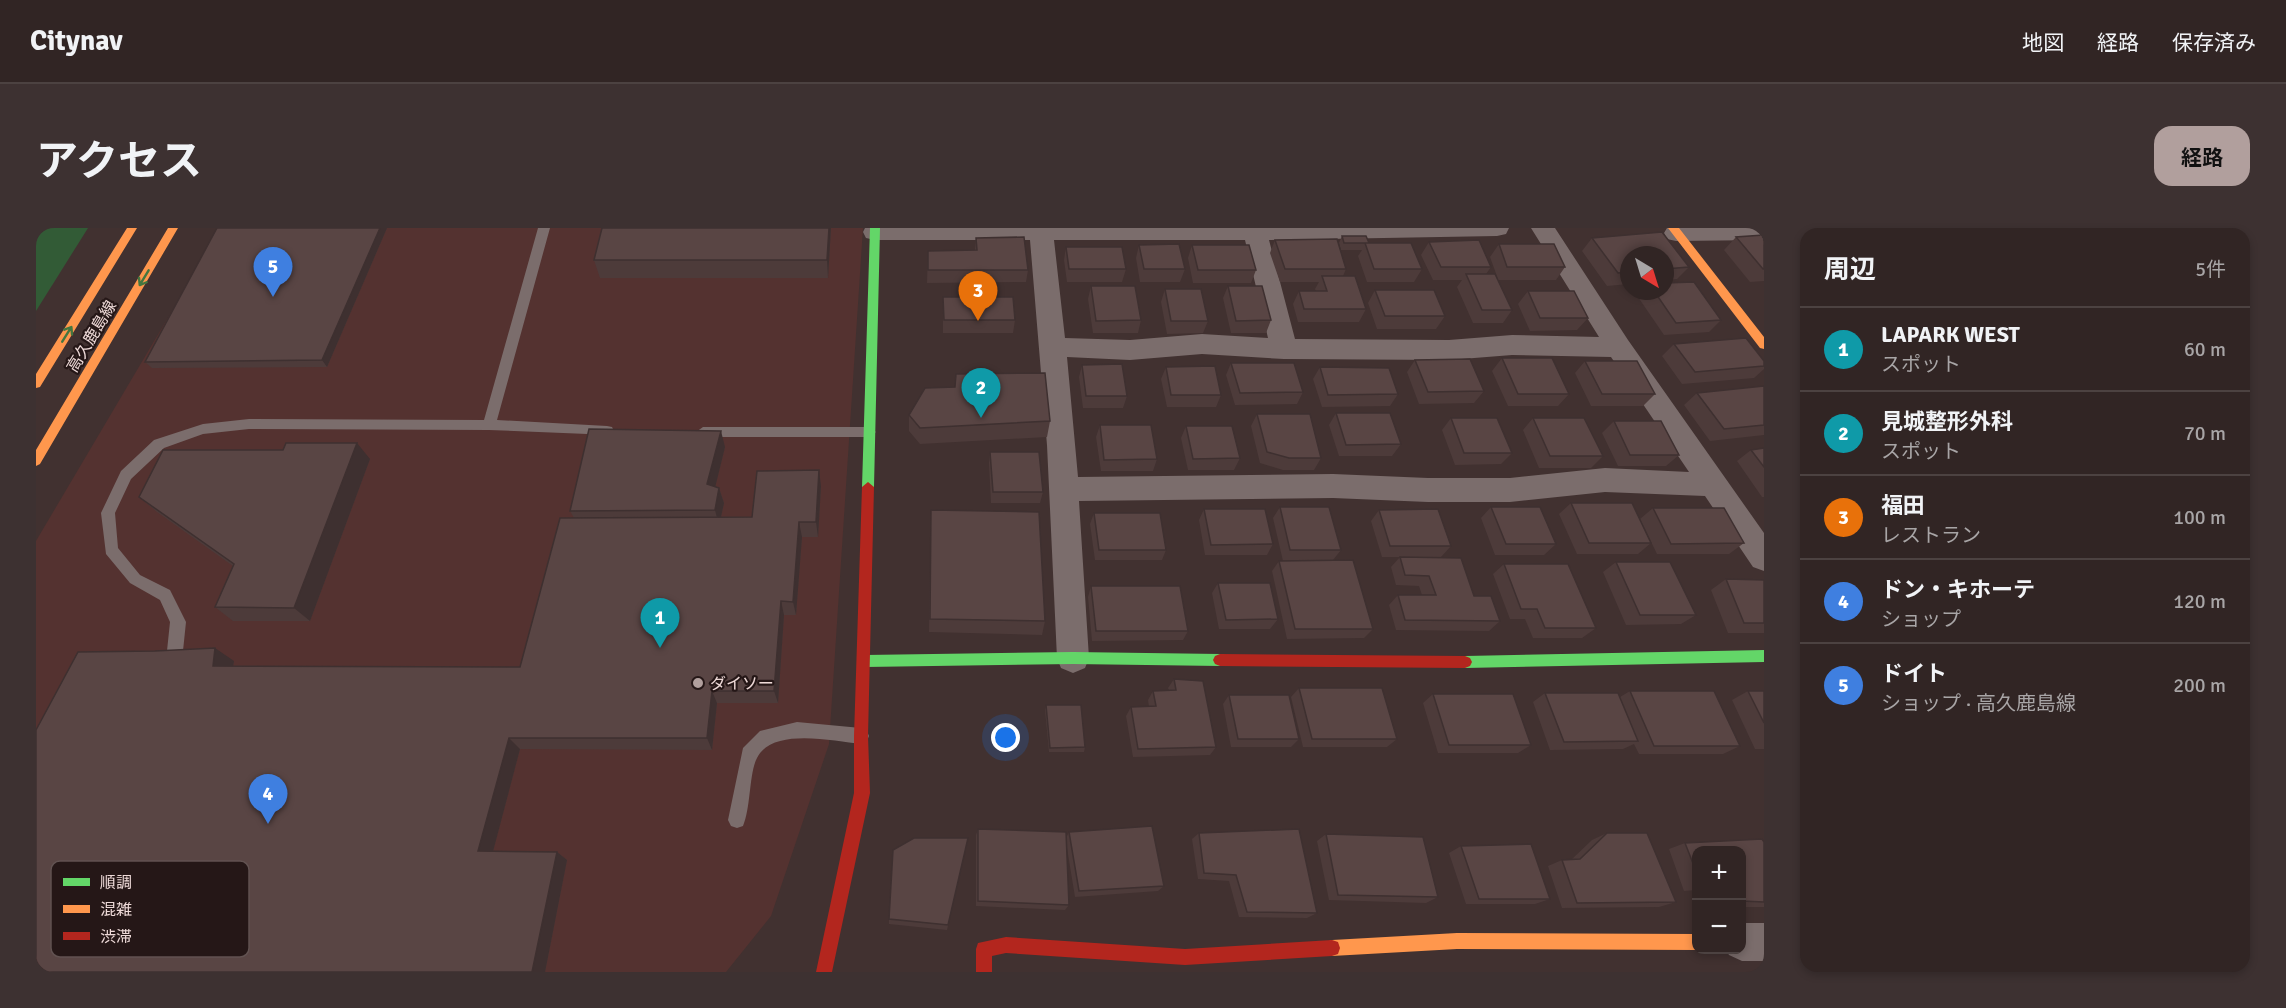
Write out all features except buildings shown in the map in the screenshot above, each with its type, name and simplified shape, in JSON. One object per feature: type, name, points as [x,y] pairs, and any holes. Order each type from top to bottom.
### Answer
[{"type":"street","name":"高久鹿島線","points":[[36,384],[132,228]]},
{"type":"street","name":"高久鹿島線","points":[[36,461],[173,228]]},
{"type":"street","points":[[824,972],[862,793],[861,736],[865,661],[875,230],[1041,233],[1497,228]]},
{"type":"street","points":[[1543,228],[1619,347],[1764,558]]},
{"type":"street","points":[[1255,231],[1284,349]]},
{"type":"street","points":[[1674,231],[1764,232]]},
{"type":"street","points":[[1674,231],[1764,345]]},
{"type":"street","points":[[1041,233],[1054,347],[1065,489],[1074,658]]},
{"type":"street","points":[[1054,347],[1130,350],[1202,344],[1284,349],[1449,350],[1512,345],[1619,347]]},
{"type":"street","points":[[1065,489],[1333,486],[1428,490],[1510,490],[1605,480],[1715,486]]},
{"type":"street","points":[[865,661],[1074,658],[1384,663],[1764,656]]},
{"type":"street","points":[[984,972],[984,949],[1006,945],[1186,964],[1457,941],[1692,942]]},
{"type":"street","points":[[1746,942],[1764,942]]},
{"type":"lane","points":[[489,425],[544,228]]},
{"type":"lane","points":[[166,685],[175,664],[178,622],[165,595],[135,579],[111,550],[108,513],[126,475],[159,444],[203,429],[249,424],[489,425],[625,432]]},
{"type":"lane","points":[[692,432],[869,432]]},
{"type":"lane","points":[[737,820],[749,754],[766,736],[797,730],[861,736]]},
{"type":"shaded area","points":[[221,228],[863,228],[829,744],[771,916],[726,972],[36,972],[36,541]]},
{"type":"green space","points":[[36,228],[88,228],[36,311]]},
{"type":"traffic: fast","points":[[868,487],[875,228]]},
{"type":"traffic: fast","points":[[1465,662],[1764,656]]},
{"type":"traffic: fast","points":[[865,661],[1073,658],[1220,660]]},
{"type":"traffic: slow","points":[[36,384],[132,228]]},
{"type":"traffic: slow","points":[[36,461],[173,228]]},
{"type":"traffic: slow","points":[[1673,228],[1764,345]]},
{"type":"traffic: slow","points":[[1332,948],[1457,941],[1692,942]]},
{"type":"traffic: jam","points":[[824,972],[862,793],[861,736],[868,487]]},
{"type":"traffic: jam","points":[[1220,660],[1465,662]]},
{"type":"traffic: jam","points":[[984,972],[984,949],[1006,945],[1185,957],[1332,948]]},
{"type":"place","name":"ドイト","points":[[273,297]]},
{"type":"place","name":"福田","points":[[978,321]]},
{"type":"place","name":"見城整形外科","points":[[981,418]]},
{"type":"place","name":"LAPARK WEST","points":[[660,648]]},
{"type":"place","name":"ダイソー","points":[[698,683]]},
{"type":"place","name":"ドン・キホーテ","points":[[268,824]]}]
